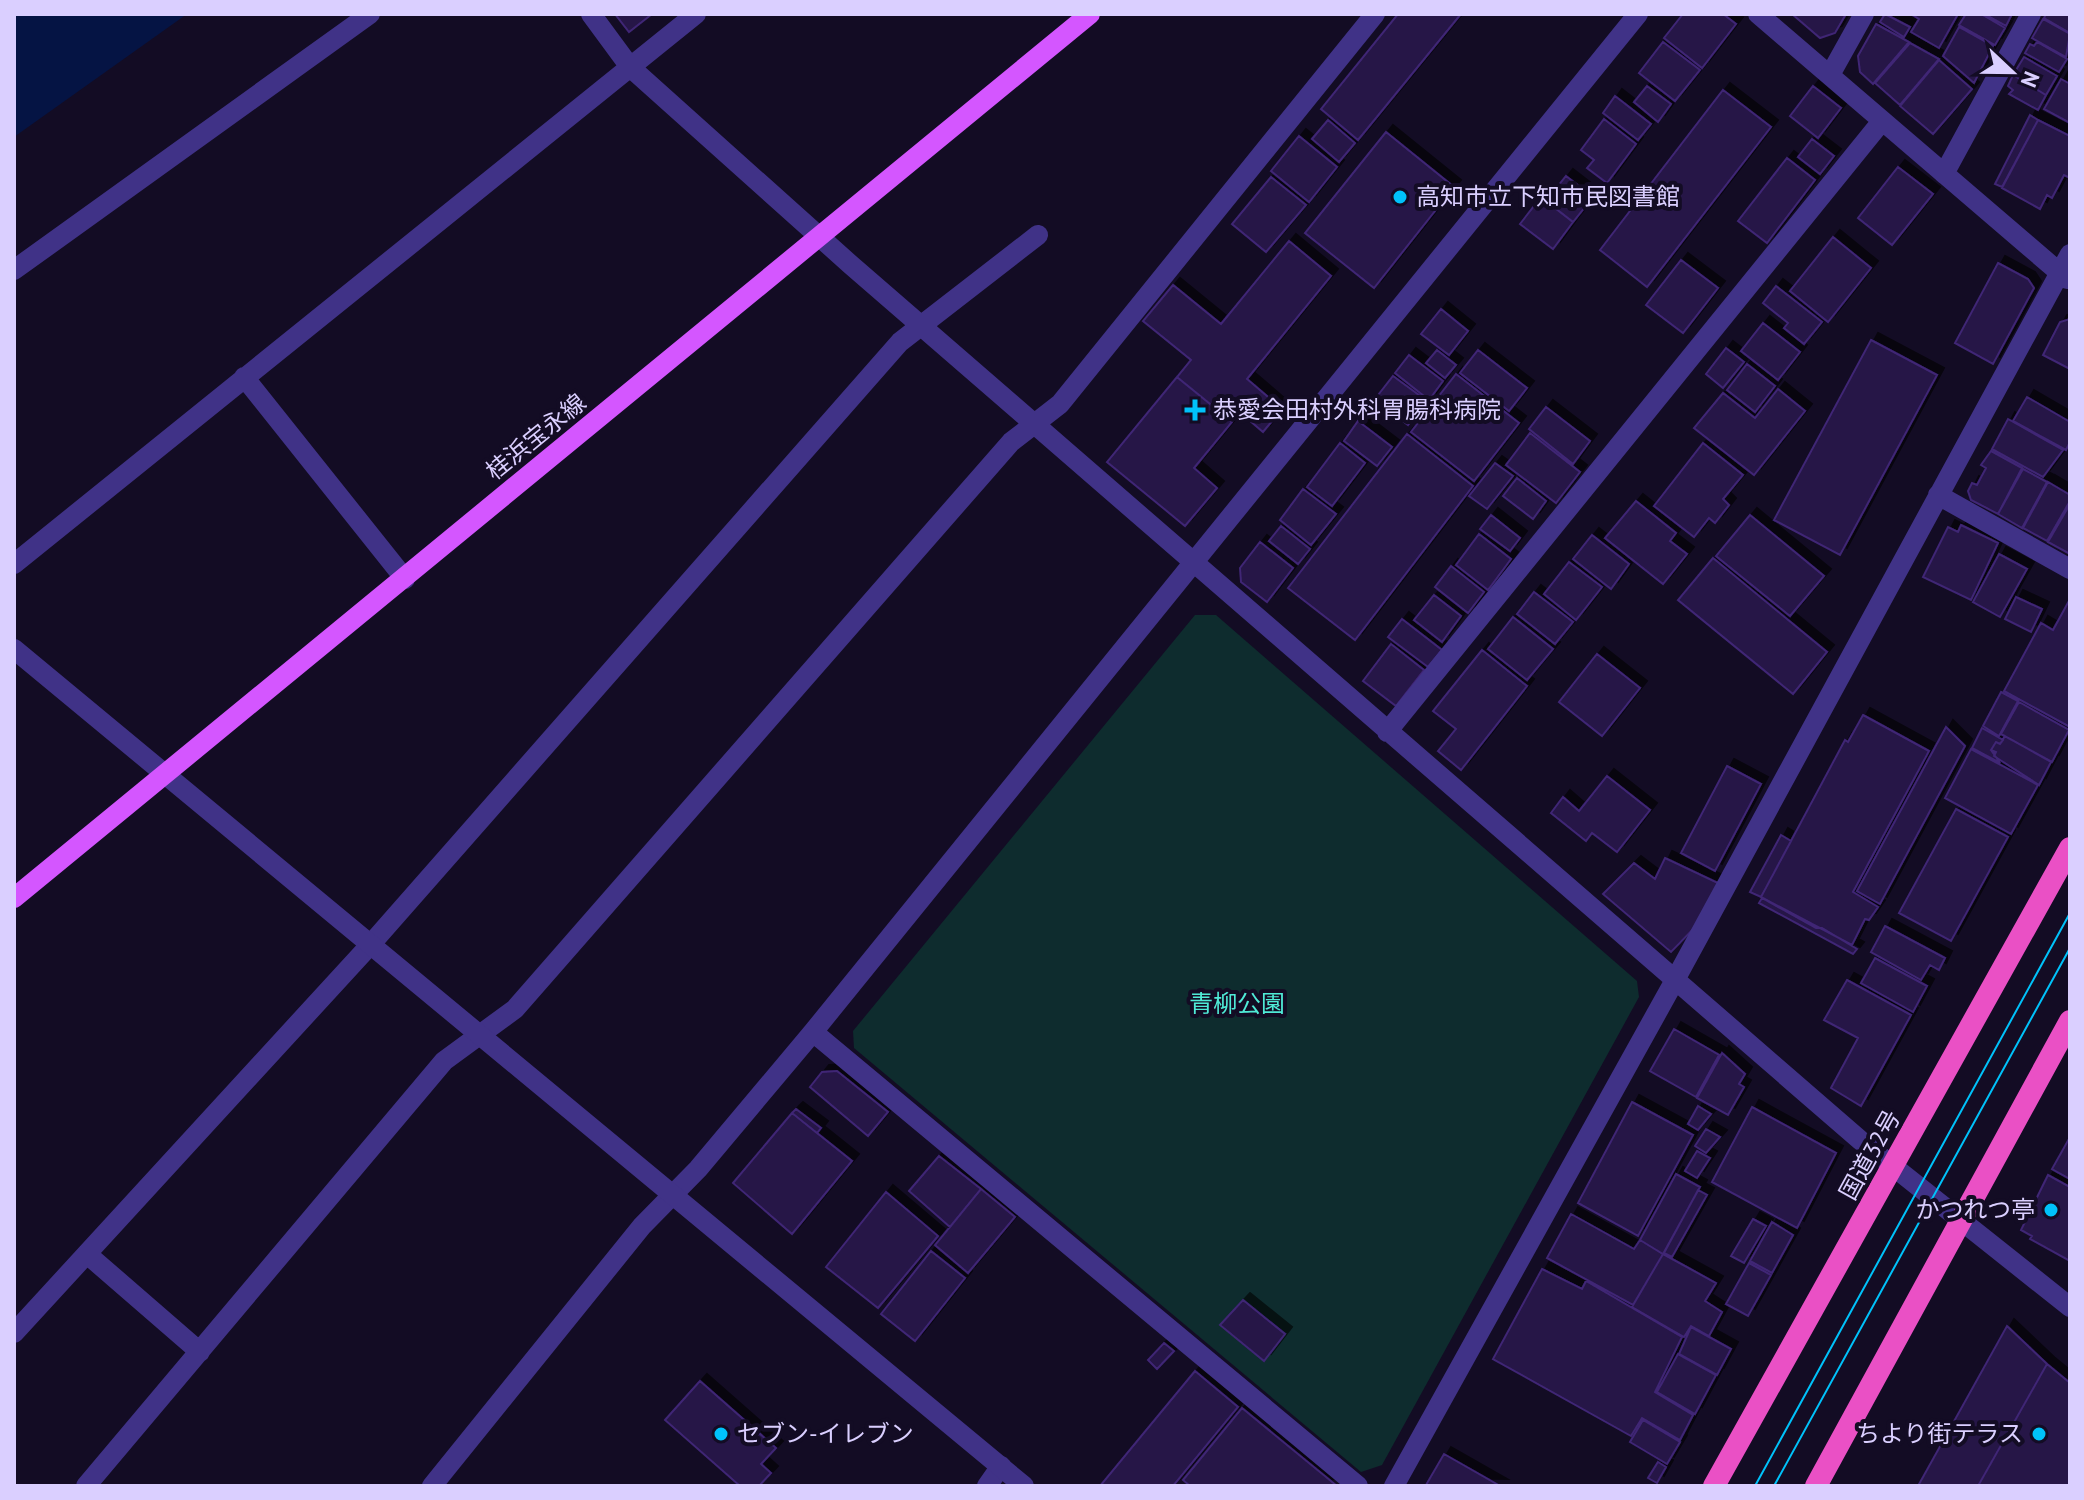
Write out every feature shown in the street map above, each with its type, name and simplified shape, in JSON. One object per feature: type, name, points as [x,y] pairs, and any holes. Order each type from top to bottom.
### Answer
[{"type":"highway","name":"国道32号","points":[[1714,1486],[2070,848]]},
{"type":"highway","points":[[1816,1486],[2070,1021]]},
{"type":"main road","name":"桂浜宝永線","points":[[14,898],[1090,14]]},
{"type":"street","points":[[14,270],[370,14]]},
{"type":"street","points":[[591,14],[630,67],[1193,564],[1893,1168],[2070,1307]]},
{"type":"street","points":[[14,564],[696,14]]},
{"type":"street","points":[[86,1486],[444,1061],[515,1009],[1011,442],[1060,404],[1375,14]]},
{"type":"street","points":[[432,1486],[642,1226],[673,1195],[813,1032],[1638,14]]},
{"type":"street","points":[[1758,14],[2065,277]]},
{"type":"street","points":[[1830,75],[1864,14]]},
{"type":"street","points":[[1944,174],[2031,14]]},
{"type":"street","points":[[1387,732],[1882,121]]},
{"type":"street","points":[[14,1333],[371,944],[900,342],[1038,235]]},
{"type":"street","points":[[1394,1486],[1675,980],[1938,495],[2065,277],[2070,254]]},
{"type":"street","points":[[244,377],[405,579]]},
{"type":"street","points":[[1938,495],[2070,569]]},
{"type":"street","points":[[14,649],[1024,1486]]},
{"type":"street","points":[[813,1032],[1358,1486]]},
{"type":"street","points":[[87,1254],[200,1352]]},
{"type":"street","points":[[987,1486],[1001,1466]]},
{"type":"green space","name":"青柳公園","points":[[1195,615],[1216,615],[1637,981],[1639,997],[1382,1465],[1361,1472],[854,1048],[853,1031]]},
{"type":"shaded area","points":[[14,14],[187,14],[14,137]]},
{"type":"building","points":[[615,14],[652,14],[629,32]]},
{"type":"building","points":[[1398,14],[1461,14],[1358,140],[1321,109]]},
{"type":"building","points":[[1683,14],[1723,14],[1736,24],[1702,68],[1664,38]]},
{"type":"building","points":[[1792,14],[1846,14],[1835,33],[1820,38]]},
{"type":"building","points":[[1885,14],[1910,27],[1904,37],[1880,22]]},
{"type":"building","points":[[1911,14],[1958,14],[1939,48],[1911,32],[1919,19]]},
{"type":"building","points":[[1966,14],[1981,14],[2005,28],[1995,45],[1959,25]]},
{"type":"building","points":[[1984,14],[2012,14],[2006,26]]},
{"type":"building","points":[[2046,14],[2070,14],[2070,33],[2044,18]]},
{"type":"building","points":[[2043,19],[2070,34],[2066,57],[2032,38]]},
{"type":"building","points":[[1876,24],[1909,42],[1873,84],[1860,72],[1858,56]]},
{"type":"building","points":[[1959,27],[1993,46],[1974,83],[1943,56]]},
{"type":"building","points":[[1663,42],[1700,70],[1675,101],[1639,73]]},
{"type":"building","points":[[2037,42],[2067,59],[2059,72],[2025,53],[2030,44],[2034,46]]},
{"type":"building","points":[[1910,43],[1939,59],[1900,105],[1875,83]]},
{"type":"building","points":[[2024,57],[2057,76],[2046,95],[2013,75]]},
{"type":"building","points":[[1939,60],[1972,89],[1933,134],[1900,106]]},
{"type":"building","points":[[2013,75],[2046,95],[2038,110],[2009,94],[2013,90],[2008,86]]},
{"type":"building","points":[[2061,79],[2070,84],[2070,123],[2044,109]]},
{"type":"building","points":[[1647,86],[1671,104],[1658,122],[1634,102]]},
{"type":"building","points":[[1813,86],[1841,108],[1818,138],[1790,116]]},
{"type":"building","points":[[1723,90],[1771,127],[1647,287],[1600,250]]},
{"type":"building","points":[[1615,96],[1651,124],[1638,140],[1603,113]]},
{"type":"building","points":[[2030,115],[2038,120],[2002,187],[1995,184]]},
{"type":"building","points":[[1604,119],[1636,144],[1607,183],[1587,168],[1594,160],[1581,150]]},
{"type":"building","points":[[1328,120],[1355,143],[1339,162],[1312,139]]},
{"type":"building","points":[[2038,120],[2070,136],[2070,178],[2064,175],[2052,198],[2047,195],[2040,209],[2002,188]]},
{"type":"building","points":[[1386,132],[1454,187],[1374,288],[1305,233]]},
{"type":"building","points":[[1299,136],[1337,167],[1309,202],[1271,171]]},
{"type":"building","points":[[1812,139],[1834,156],[1820,174],[1798,157]]},
{"type":"building","points":[[1787,158],[1815,180],[1767,243],[1738,221]]},
{"type":"building","points":[[1898,167],[1933,194],[1892,245],[1858,218]]},
{"type":"building","points":[[1566,176],[1593,197],[1573,222],[1546,201]]},
{"type":"building","points":[[1271,177],[1306,205],[1266,252],[1232,224]]},
{"type":"building","points":[[1541,197],[1573,222],[1553,249],[1520,224]]},
{"type":"building","points":[[1833,237],[1871,268],[1828,322],[1790,291]]},
{"type":"building","points":[[1289,241],[1331,276],[1247,379],[1282,409],[1263,432],[1228,402],[1220,412],[1177,377],[1191,360],[1143,321],[1173,285],[1221,324]]},
{"type":"building","points":[[1681,260],[1718,288],[1683,333],[1646,305]]},
{"type":"building","points":[[1998,263],[2028,279],[2034,288],[1993,364],[1955,343]]},
{"type":"building","points":[[1776,286],[1822,322],[1804,344],[1784,328],[1788,323],[1763,303]]},
{"type":"building","points":[[1441,309],[1468,331],[1449,355],[1421,334]]},
{"type":"building","points":[[2070,319],[2070,369],[2043,355],[2060,322]]},
{"type":"building","points":[[1763,323],[1800,352],[1778,380],[1741,351]]},
{"type":"building","points":[[1871,340],[1937,375],[1840,555],[1774,520]]},
{"type":"building","points":[[1726,348],[1744,362],[1723,388],[1706,374]]},
{"type":"building","points":[[1437,350],[1456,365],[1445,378],[1426,363]]},
{"type":"building","points":[[1478,350],[1527,388],[1509,411],[1460,373]]},
{"type":"building","points":[[1409,355],[1443,381],[1429,400],[1395,373]]},
{"type":"building","points":[[1747,364],[1775,386],[1755,412],[1727,390]]},
{"type":"building","points":[[1456,374],[1519,423],[1474,481],[1411,432]]},
{"type":"building","points":[[1393,376],[1427,401],[1408,425],[1375,399]]},
{"type":"building","points":[[1177,377],[1232,422],[1194,468],[1217,488],[1185,526],[1107,462]]},
{"type":"building","points":[[1778,389],[1805,411],[1754,475],[1694,428],[1723,393],[1755,418]]},
{"type":"building","points":[[2027,397],[2070,422],[2070,442],[2066,450],[2013,421]]},
{"type":"building","points":[[1546,407],[1590,441],[1573,464],[1529,429]]},
{"type":"building","points":[[2008,419],[2063,450],[2043,477],[1992,449]]},
{"type":"building","points":[[1358,421],[1392,447],[1377,466],[1344,441]]},
{"type":"building","points":[[1530,433],[1580,472],[1556,503],[1506,465]]},
{"type":"building","points":[[1407,434],[1473,486],[1355,640],[1288,588]]},
{"type":"building","points":[[1340,443],[1365,463],[1332,506],[1307,487]]},
{"type":"building","points":[[1703,443],[1743,475],[1723,499],[1729,505],[1715,523],[1709,518],[1694,537],[1654,506]]},
{"type":"building","points":[[1991,451],[2022,468],[1998,514],[1971,500],[1968,491],[1972,483],[1977,485],[1986,468],[1981,465]]},
{"type":"building","points":[[1495,463],[1513,476],[1487,509],[1469,496]]},
{"type":"building","points":[[2023,469],[2047,482],[2022,528],[1998,514]]},
{"type":"building","points":[[1517,478],[1546,501],[1533,519],[1503,496]]},
{"type":"building","points":[[2048,482],[2070,495],[2070,501],[2047,541],[2023,528]]},
{"type":"building","points":[[1303,489],[1336,514],[1311,545],[1280,520]]},
{"type":"building","points":[[1636,501],[1676,533],[1670,541],[1687,554],[1663,584],[1605,538]]},
{"type":"building","points":[[2070,504],[2070,554],[2048,542]]},
{"type":"building","points":[[1491,515],[1520,538],[1510,551],[1480,529]]},
{"type":"building","points":[[1750,515],[1824,576],[1790,616],[1716,556]]},
{"type":"building","points":[[1961,525],[1998,543],[1971,600],[1923,577],[1948,527],[1958,532]]},
{"type":"building","points":[[1281,526],[1310,549],[1298,564],[1269,541]]},
{"type":"building","points":[[1479,534],[1511,559],[1488,590],[1456,565]]},
{"type":"building","points":[[1592,535],[1629,564],[1611,589],[1573,559]]},
{"type":"building","points":[[1260,542],[1293,568],[1267,602],[1241,582],[1240,568]]},
{"type":"building","points":[[1999,554],[2027,569],[2000,617],[1973,602]]},
{"type":"building","points":[[1713,558],[1827,652],[1793,694],[1678,600]]},
{"type":"building","points":[[1569,562],[1602,587],[1576,620],[1544,594]]},
{"type":"building","points":[[1451,566],[1484,592],[1468,613],[1435,587]]},
{"type":"building","points":[[1534,592],[1573,622],[1555,644],[1517,614]]},
{"type":"building","points":[[1434,595],[1461,616],[1442,642],[1414,620]]},
{"type":"building","points":[[2016,597],[2042,609],[2031,632],[2005,619]]},
{"type":"building","points":[[2070,599],[2070,727],[2004,691],[2041,623],[2053,630]]},
{"type":"building","points":[[1513,617],[1553,649],[1527,680],[1488,649]]},
{"type":"building","points":[[1402,619],[1442,650],[1428,667],[1388,637]]},
{"type":"building","points":[[1391,644],[1424,670],[1396,706],[1363,681]]},
{"type":"building","points":[[1482,650],[1527,686],[1461,770],[1438,751],[1456,729],[1433,711]]},
{"type":"building","points":[[1597,654],[1640,688],[1602,736],[1559,702]]},
{"type":"building","points":[[2001,692],[2018,701],[1999,736],[1983,726]]},
{"type":"building","points":[[2019,702],[2069,730],[2052,762],[2001,734]]},
{"type":"building","points":[[1863,715],[1929,751],[1853,892],[1878,907],[1869,920],[1865,919],[1852,945],[1761,897],[1845,740],[1848,742]]},
{"type":"building","points":[[1946,727],[1965,746],[1880,904],[1857,891]]},
{"type":"building","points":[[1982,728],[2003,740],[2000,744],[1996,742],[1991,750],[2000,763],[1972,748]]},
{"type":"building","points":[[2005,736],[2051,762],[2039,785],[1994,756],[1996,752],[1991,750]]},
{"type":"building","points":[[1971,749],[2038,785],[2011,834],[1945,798]]},
{"type":"building","points":[[1727,766],[1761,784],[1715,871],[1681,853]]},
{"type":"building","points":[[1607,776],[1650,810],[1617,852],[1592,833],[1586,841],[1551,813],[1563,797],[1579,811]]},
{"type":"building","points":[[1956,809],[2008,837],[1951,941],[1899,913]]},
{"type":"building","points":[[1781,835],[1791,841],[1761,897],[1750,892]]},
{"type":"building","points":[[1665,858],[1720,884],[1704,918],[1671,952],[1603,894],[1634,863],[1655,879]]},
{"type":"building","points":[[1762,898],[1857,949],[1853,954],[1759,903]]},
{"type":"building","points":[[1885,926],[1945,958],[1939,970],[1930,965],[1921,980],[1871,952]]},
{"type":"building","points":[[1875,958],[1927,986],[1913,1012],[1861,983]]},
{"type":"building","points":[[1847,980],[1911,1015],[1861,1106],[1831,1088],[1858,1038],[1824,1020]]},
{"type":"building","points":[[1674,1029],[1719,1055],[1696,1097],[1650,1071]]},
{"type":"building","points":[[1722,1053],[1745,1074],[1739,1084],[1744,1087],[1728,1115],[1697,1098]]},
{"type":"building","points":[[837,1071],[888,1112],[868,1136],[810,1087],[822,1072]]},
{"type":"building","points":[[1632,1102],[1693,1135],[1638,1236],[1578,1203]]},
{"type":"building","points":[[1698,1106],[1711,1114],[1698,1130],[1688,1124]]},
{"type":"building","points":[[1752,1107],[1836,1153],[1797,1228],[1712,1182]]},
{"type":"building","points":[[796,1109],[821,1128],[817,1133],[792,1113]]},
{"type":"building","points":[[792,1113],[852,1161],[792,1234],[733,1183]]},
{"type":"building","points":[[1706,1129],[1720,1137],[1706,1153],[1695,1146]]},
{"type":"building","points":[[2070,1137],[2070,1179],[2052,1169]]},
{"type":"building","points":[[1697,1151],[1710,1158],[1697,1178],[1685,1171]]},
{"type":"building","points":[[939,1156],[981,1189],[950,1227],[909,1191]]},
{"type":"building","points":[[1676,1174],[1700,1187],[1663,1254],[1640,1240]]},
{"type":"building","name":"かつれつ亭","points":[[2048,1175],[2070,1187],[2070,1261],[2030,1239],[2032,1236],[2021,1230]]},
{"type":"building","points":[[981,1189],[1015,1217],[968,1273],[935,1245]]},
{"type":"building","points":[[1698,1190],[1707,1195],[1672,1257],[1664,1253]]},
{"type":"building","points":[[886,1192],[938,1236],[878,1308],[826,1267]]},
{"type":"building","points":[[1571,1214],[1634,1249],[1640,1240],[1663,1254],[1633,1305],[1547,1258]]},
{"type":"building","points":[[1753,1219],[1766,1226],[1744,1263],[1731,1256]]},
{"type":"building","points":[[1772,1222],[1793,1235],[1772,1273],[1750,1261]]},
{"type":"building","points":[[931,1251],[965,1278],[915,1341],[881,1314]]},
{"type":"building","points":[[1663,1254],[1716,1283],[1705,1301],[1722,1312],[1709,1336],[1691,1326],[1684,1337],[1632,1307]]},
{"type":"building","points":[[1749,1263],[1771,1275],[1748,1316],[1726,1304]]},
{"type":"building","points":[[1542,1269],[1582,1289],[1586,1281],[1682,1337],[1655,1392],[1693,1415],[1680,1440],[1642,1418],[1631,1436],[1493,1359]]},
{"type":"building","points":[[1243,1300],[1285,1334],[1264,1361],[1220,1325]]},
{"type":"building","points":[[2007,1326],[2047,1364],[1978,1486],[1918,1486]]},
{"type":"building","points":[[1691,1327],[1731,1349],[1717,1375],[1679,1354]]},
{"type":"building","points":[[1164,1343],[1174,1351],[1157,1369],[1148,1360]]},
{"type":"building","points":[[1678,1354],[1716,1375],[1695,1414],[1657,1392]]},
{"type":"building","name":"ちより街テラス","points":[[2047,1364],[2070,1383],[2070,1486],[1978,1486]]},
{"type":"building","points":[[1195,1371],[1238,1407],[1173,1486],[1100,1486]]},
{"type":"building","name":"セブン-イレブン","points":[[700,1381],[776,1448],[761,1464],[771,1473],[759,1486],[740,1486],[665,1420]]},
{"type":"building","points":[[1242,1408],[1337,1486],[1190,1486],[1183,1480]]},
{"type":"building","points":[[1643,1420],[1680,1442],[1667,1464],[1630,1442]]},
{"type":"building","points":[[1444,1454],[1500,1486],[1426,1485]]},
{"type":"building","points":[[1658,1462],[1666,1467],[1657,1483],[1648,1478]]},
{"type":"tram line","points":[[1755,1486],[2070,913]]},
{"type":"tram line","points":[[1774,1486],[2070,948]]},
{"type":"place","name":"高知市立下知市民図書館","points":[[1400,197]]},
{"type":"place","name":"恭愛会田村外科胃腸科病院","points":[[1195,410]]},
{"type":"place","name":"かつれつ亭","points":[[2051,1210]]},
{"type":"place","name":"セブン-イレブン","points":[[721,1434]]},
{"type":"place","name":"ちより街テラス","points":[[2039,1434]]}]
